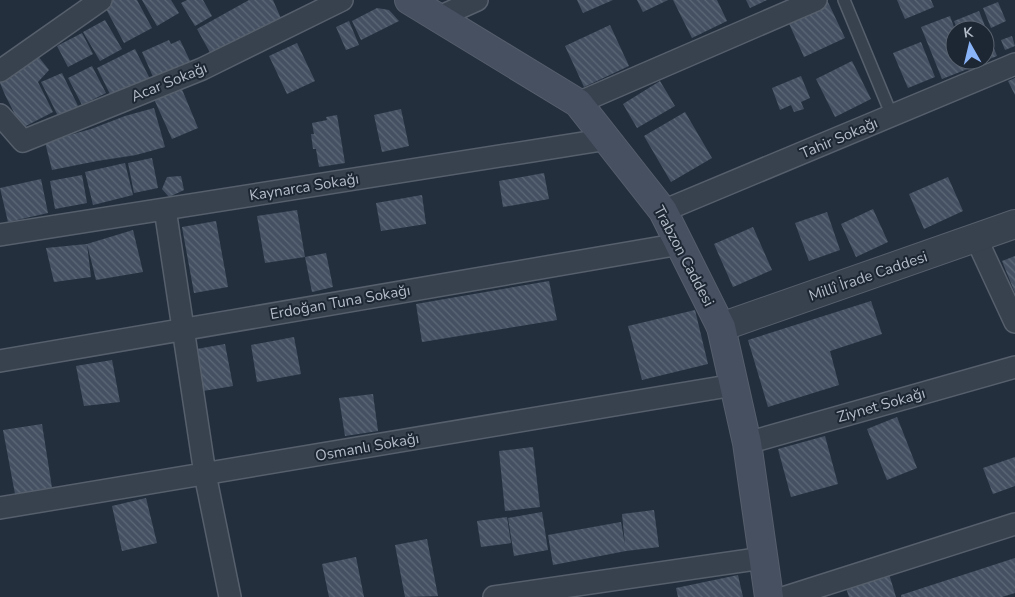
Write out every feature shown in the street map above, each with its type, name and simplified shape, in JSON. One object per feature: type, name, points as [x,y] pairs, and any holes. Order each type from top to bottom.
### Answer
[{"type":"main road","name":"Trabzon Caddesi","points":[[409,0],[578,103],[608,139],[663,212],[721,327],[747,442],[769,597]]},
{"type":"street","points":[[0,70],[101,0]]},
{"type":"street","name":"Acar Sokağı","points":[[0,116],[23,141],[202,69],[342,0]]},
{"type":"street","points":[[437,18],[477,0]]},
{"type":"street","points":[[578,103],[816,0]]},
{"type":"street","name":"Tahir Sokağı","points":[[663,212],[1015,64]]},
{"type":"street","name":"Kaynarca Sokağı","points":[[0,235],[608,139]]},
{"type":"street","points":[[165,209],[205,474],[230,597]]},
{"type":"street","name":"Millî İrade Caddesi","points":[[721,327],[1015,224]]},
{"type":"street","points":[[976,238],[1015,322]]},
{"type":"street","name":"Erdoğan Tuna Sokağı","points":[[0,361],[680,244]]},
{"type":"street","name":"Ziynet Sokağı","points":[[747,442],[1015,367]]},
{"type":"street","name":"Osmanlı Sokağı","points":[[0,508],[734,385]]},
{"type":"street","points":[[786,597],[1015,524]]},
{"type":"street","points":[[494,597],[764,558]]},
{"type":"lane","points":[[844,0],[892,116]]},
{"type":"building","points":[[113,0],[137,0],[152,28],[124,43],[104,5]]},
{"type":"building","points":[[142,0],[171,0],[179,13],[157,26]]},
{"type":"building","points":[[187,0],[203,0],[212,16],[195,26],[181,3]]},
{"type":"building","points":[[249,0],[273,0],[283,23],[213,58],[197,29]]},
{"type":"building","points":[[577,0],[613,0],[583,13]]},
{"type":"building","points":[[637,0],[668,0],[643,12]]},
{"type":"building","points":[[673,0],[717,0],[727,21],[692,38]]},
{"type":"building","points":[[746,0],[767,0],[750,8]]},
{"type":"building","points":[[827,0],[845,38],[804,57],[787,19]]},
{"type":"building","points":[[897,0],[931,0],[934,7],[905,19]]},
{"type":"building","points":[[998,2],[1006,21],[995,26],[995,20],[988,20],[983,8]]},
{"type":"building","points":[[377,8],[389,10],[399,21],[361,40],[352,21]]},
{"type":"building","points":[[979,11],[983,20],[956,20]]},
{"type":"building","points":[[950,16],[951,20],[945,20],[945,70],[965,70],[942,79],[921,27]]},
{"type":"building","points":[[105,20],[122,49],[100,61],[83,32]]},
{"type":"building","points":[[349,21],[359,45],[346,50],[336,27]]},
{"type":"building","points":[[610,25],[629,66],[584,87],[565,46]]},
{"type":"building","points":[[82,33],[93,54],[68,67],[57,46]]},
{"type":"building","points":[[1012,36],[1015,46],[1005,50],[1001,40]]},
{"type":"building","points":[[169,40],[171,44],[180,40],[191,63],[154,79],[142,52]]},
{"type":"building","points":[[921,42],[935,77],[908,88],[893,53]]},
{"type":"building","points":[[297,43],[315,81],[287,94],[269,56]]},
{"type":"building","points":[[135,49],[150,79],[112,98],[97,68]]},
{"type":"building","points":[[34,51],[49,70],[38,82],[53,112],[22,128],[0,83],[0,75]]},
{"type":"building","points":[[852,61],[871,99],[835,117],[816,79]]},
{"type":"building","points":[[92,66],[106,93],[82,105],[68,78]]},
{"type":"building","points":[[62,73],[78,106],[58,116],[41,82]]},
{"type":"building","points":[[801,76],[810,98],[801,102],[804,109],[794,112],[791,105],[780,110],[772,88]]},
{"type":"building","points":[[1015,78],[1015,95],[1008,81]]},
{"type":"building","points":[[660,81],[675,106],[637,128],[623,104]]},
{"type":"building","points":[[181,87],[198,128],[172,139],[154,99]]},
{"type":"building","points":[[154,108],[165,147],[136,155],[52,170],[45,142]]},
{"type":"building","points":[[401,109],[409,146],[382,152],[374,115]]},
{"type":"building","points":[[685,112],[712,158],[671,182],[644,136]]},
{"type":"building","points":[[337,115],[345,163],[319,167],[316,149],[313,149],[311,134],[314,134],[312,123],[327,120],[326,117]]},
{"type":"building","points":[[152,158],[158,188],[134,193],[128,163]]},
{"type":"building","points":[[125,163],[133,195],[93,205],[85,172]]},
{"type":"building","points":[[544,173],[549,199],[503,207],[499,181]]},
{"type":"building","points":[[82,175],[87,203],[55,209],[50,181]]},
{"type":"building","points":[[181,176],[184,190],[169,197],[162,189],[167,177]]},
{"type":"building","points":[[948,177],[963,211],[924,229],[909,194]]},
{"type":"building","points":[[41,179],[48,213],[8,222],[0,188]]},
{"type":"building","points":[[422,195],[426,224],[381,231],[376,203]]},
{"type":"building","points":[[873,209],[888,242],[856,257],[841,224]]},
{"type":"building","points":[[297,210],[305,257],[265,263],[257,216]]},
{"type":"building","points":[[827,212],[840,250],[809,261],[795,223]]},
{"type":"building","points":[[216,221],[228,287],[194,293],[182,227]]},
{"type":"building","points":[[753,227],[772,270],[733,287],[714,244]]},
{"type":"building","points":[[133,230],[143,272],[96,280],[87,244]]},
{"type":"building","points":[[87,244],[91,277],[54,282],[46,248]]},
{"type":"building","points":[[326,253],[333,287],[312,292],[305,257]]},
{"type":"building","points":[[1015,256],[1015,293],[1002,261]]},
{"type":"building","points":[[549,281],[557,320],[422,342],[416,304]]},
{"type":"building","points":[[871,301],[882,334],[830,351],[839,385],[768,407],[748,340]]},
{"type":"building","points":[[695,310],[708,364],[642,380],[628,326]]},
{"type":"building","points":[[294,337],[301,374],[257,382],[251,345]]},
{"type":"building","points":[[225,344],[233,386],[197,392],[191,350]]},
{"type":"building","points":[[112,360],[120,402],[84,406],[76,366]]},
{"type":"building","points":[[373,394],[378,431],[345,436],[339,398]]},
{"type":"building","points":[[897,417],[917,468],[887,480],[867,429]]},
{"type":"building","points":[[42,424],[52,488],[15,494],[3,430]]},
{"type":"building","points":[[825,436],[838,484],[791,497],[778,449]]},
{"type":"building","points":[[533,447],[540,507],[505,511],[499,451]]},
{"type":"building","points":[[1015,457],[1015,486],[993,494],[983,468]]},
{"type":"building","points":[[146,498],[157,543],[122,551],[112,506]]},
{"type":"building","points":[[654,510],[659,547],[626,551],[553,565],[548,535],[621,522],[625,545],[622,514]]},
{"type":"building","points":[[542,512],[548,550],[514,556],[508,518]]},
{"type":"building","points":[[507,517],[511,543],[481,547],[477,521]]},
{"type":"building","points":[[427,539],[438,596],[405,597],[395,545]]},
{"type":"building","points":[[356,557],[364,597],[329,597],[322,564]]},
{"type":"building","points":[[1015,558],[1015,593],[1002,597],[901,597],[901,595]]},
{"type":"building","points":[[889,574],[896,597],[849,597],[846,588]]},
{"type":"building","points":[[738,575],[743,597],[678,597],[676,588]]}]
